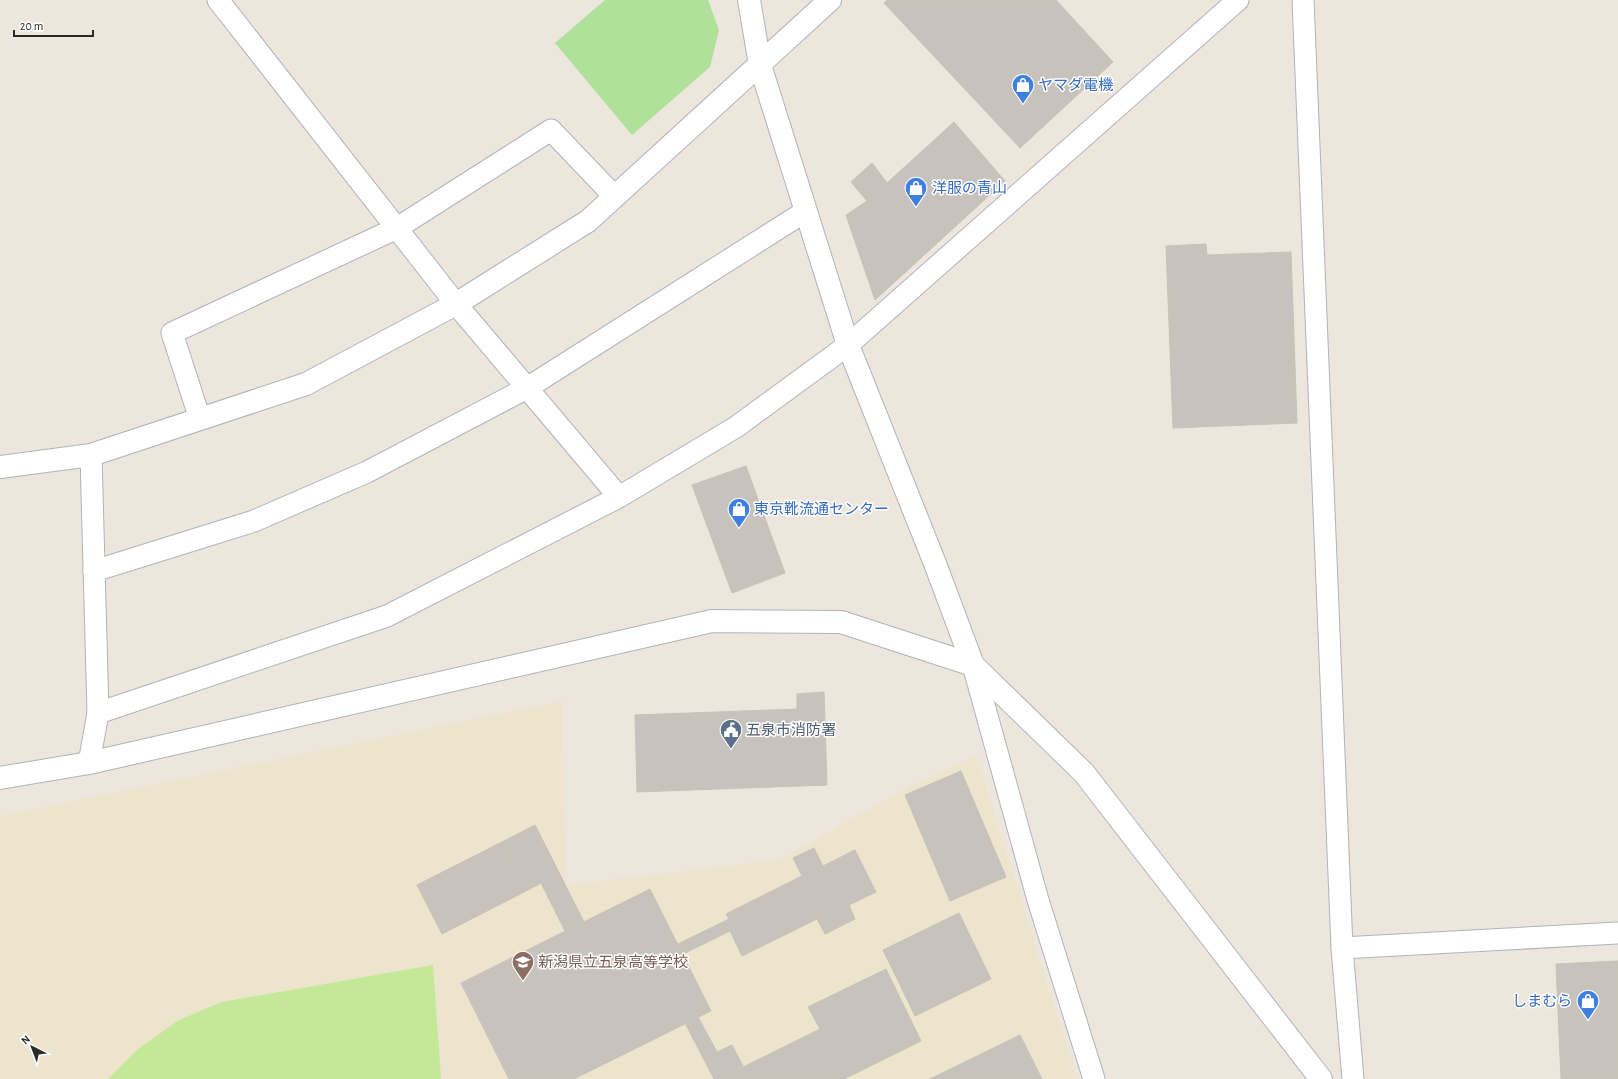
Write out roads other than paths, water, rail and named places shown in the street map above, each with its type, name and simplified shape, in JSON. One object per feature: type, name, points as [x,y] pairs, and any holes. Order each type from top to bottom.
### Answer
[{"type":"street","points":[[218,0],[456,304],[619,497]]},
{"type":"street","points":[[749,0],[760,65],[848,345],[936,566],[973,665],[1038,900],[1094,1079]]},
{"type":"street","points":[[0,467],[91,455],[306,384],[456,304],[588,221],[830,0]]},
{"type":"street","points":[[98,713],[387,616],[619,497],[736,427],[848,345],[1238,0]]},
{"type":"street","points":[[1303,0],[1342,948],[1353,1079]]},
{"type":"street","points":[[200,419],[172,333],[397,228],[551,130],[614,196]]},
{"type":"street","points":[[94,571],[254,521],[367,472],[527,388],[806,211]]},
{"type":"street","points":[[89,763],[98,713],[91,455]]},
{"type":"street","points":[[0,778],[89,763],[712,621],[841,622],[973,665],[1084,773],[1321,1079]]},
{"type":"street","points":[[1342,948],[1618,933]]},
{"type":"place","name":"ヤマダ電機","points":[[1023,104]]},
{"type":"place","name":"洋服の青山","points":[[916,208]]},
{"type":"place","name":"東京靴流通センター","points":[[739,528]]},
{"type":"place","name":"五泉市消防署","points":[[731,750]]},
{"type":"place","name":"新潟県立五泉高等学校","points":[[523,982]]},
{"type":"place","name":"しまむら","points":[[1588,1020]]}]
